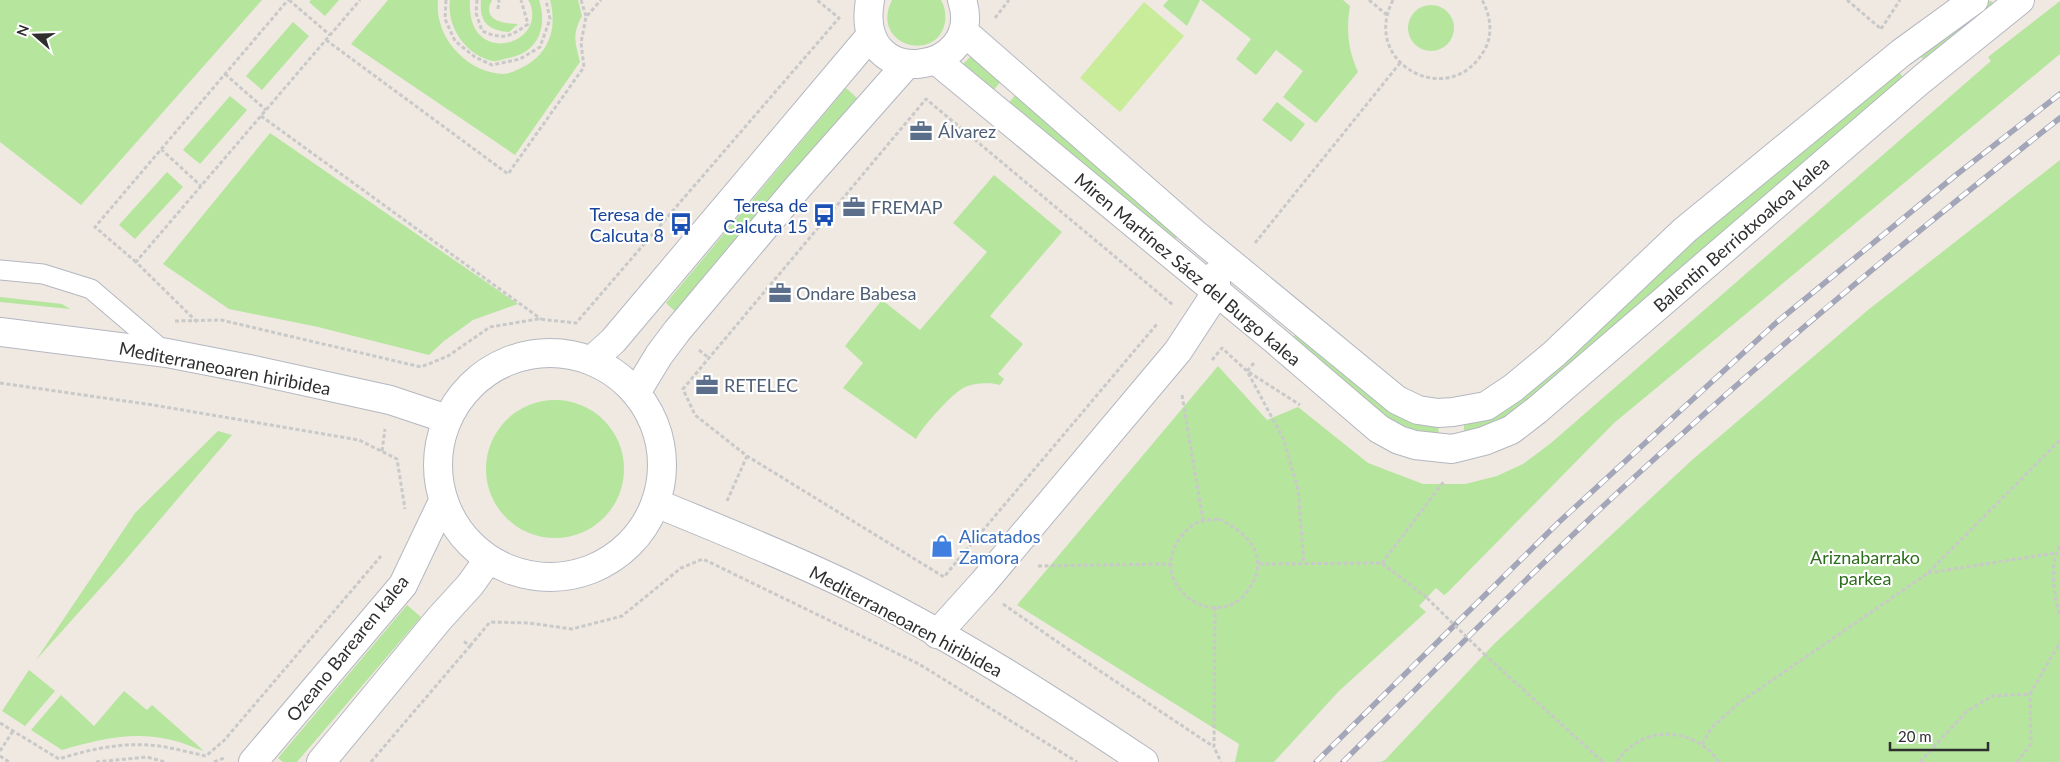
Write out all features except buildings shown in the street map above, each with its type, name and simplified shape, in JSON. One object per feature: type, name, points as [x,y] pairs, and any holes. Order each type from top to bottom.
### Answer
[{"type":"street","points":[[870,0],[867,17],[871,35],[879,49],[891,59],[906,65],[922,65],[937,61],[957,43],[963,31],[965,16],[963,1]]},
{"type":"street","points":[[1934,28],[1936,0]]},
{"type":"street","name":"Balentin Berriotxoakoa kalea","points":[[1453,412],[1486,406],[1513,388],[1554,354],[1685,230],[1901,53],[1974,0]]},
{"type":"street","name":"Balentin Berriotxoakoa kalea","points":[[1452,449],[1484,441],[1511,430],[1537,410],[1922,79],[2020,0]]},
{"type":"street","name":"Miren Martínez Sáez del Burgo kalea","points":[[963,31],[1216,251],[1397,400],[1418,410],[1438,413],[1453,412]]},
{"type":"street","points":[[592,360],[619,333],[871,35]]},
{"type":"street","name":"Miren Martínez Sáez del Burgo kalea","points":[[937,61],[1275,340],[1379,429],[1399,440],[1416,445],[1452,449]]},
{"type":"street","points":[[636,393],[659,355],[677,331],[811,172],[906,65]]},
{"type":"street","points":[[937,634],[983,583],[1178,351],[1216,293],[1216,251]]},
{"type":"street","name":"Mediterraneoaren hiribidea","points":[[0,332],[167,353],[390,400],[447,419]]},
{"type":"street","points":[[558,353],[592,360],[623,380],[636,393],[652,418],[661,445],[662,474],[656,503],[640,533],[616,557],[586,572],[552,578],[519,574],[488,560],[461,534],[443,501],[438,474],[439,446],[447,419],[466,390],[493,369],[524,356],[558,353]]},
{"type":"street","name":"Ozeano Barearen kalea","points":[[255,760],[403,585],[443,501]]},
{"type":"street","name":"Mediterraneoaren hiribidea","points":[[656,503],[851,587],[937,634],[1059,705],[1144,762]]},
{"type":"street","points":[[321,762],[439,619],[470,585],[488,560]]},
{"type":"lane","points":[[0,270],[43,274],[91,289],[167,353]]},
{"type":"path","points":[[330,35],[288,0],[95,227],[136,262],[197,322],[221,320],[420,367],[448,356],[490,328],[542,319],[576,323],[839,18],[818,0]]},
{"type":"path","points":[[136,262],[360,0]]},
{"type":"path","points":[[446,0],[445,19],[455,41],[475,57],[492,65],[520,59],[540,47],[550,19],[546,0]]},
{"type":"path","points":[[477,0],[476,13],[482,31],[497,38],[514,34],[528,24],[521,0]]},
{"type":"path","points":[[498,9],[499,0]]},
{"type":"path","points":[[326,40],[508,174],[584,67],[581,43],[586,17],[581,0]]},
{"type":"path","points":[[586,17],[601,0]]},
{"type":"path","points":[[1368,0],[1387,15]]},
{"type":"path","points":[[1393,0],[1387,15],[1386,32],[1390,49],[1400,63],[1414,74],[1431,79],[1449,78],[1466,72],[1479,60],[1487,44],[1490,26],[1487,9],[1482,0]]},
{"type":"path","points":[[1848,0],[1880,28]]},
{"type":"path","points":[[1873,34],[1880,28],[1900,0]]},
{"type":"path","points":[[1251,247],[1400,63]]},
{"type":"path","points":[[225,74],[266,110]]},
{"type":"path","points":[[1162,318],[944,577],[747,456],[695,415],[683,389],[926,98],[1174,305],[1168,312]]},
{"type":"path","points":[[260,116],[542,319]]},
{"type":"path","points":[[161,149],[201,186]]},
{"type":"path","points":[[1222,348],[1247,371],[1283,438],[1298,489],[1304,564]]},
{"type":"path","points":[[0,383],[153,405],[358,440],[397,458],[405,513]]},
{"type":"path","points":[[1182,394],[1203,520]]},
{"type":"path","points":[[1702,744],[1712,728],[1739,703],[1928,573],[2060,440]]},
{"type":"path","points":[[1382,563],[1446,478]]},
{"type":"path","points":[[1203,520],[1219,520],[1235,527],[1251,541],[1260,564],[1252,585],[1241,599],[1229,606],[1215,607],[1201,605],[1187,598],[1175,583],[1169,564],[1172,552],[1189,526],[1203,520]]},
{"type":"path","points":[[2060,546],[2055,553],[2054,597],[2060,616]]},
{"type":"path","points":[[1928,573],[2055,553]]},
{"type":"path","points":[[0,723],[59,759],[115,746],[148,745],[206,756],[227,737],[381,556]]},
{"type":"path","points":[[470,646],[490,622],[529,623],[572,629],[622,616],[681,568],[703,560],[919,664],[1077,762]]},
{"type":"path","points":[[957,561],[1007,607],[1214,747]]},
{"type":"path","points":[[1260,564],[1382,563],[1427,598],[1484,654],[1603,762]]},
{"type":"path","points":[[1038,566],[1169,564]]},
{"type":"path","points":[[1215,607],[1214,747],[1221,762]]},
{"type":"path","points":[[2017,762],[2031,744],[2030,694],[2060,642]]},
{"type":"path","points":[[1920,762],[1966,712],[1992,696],[2030,694]]},
{"type":"path","points":[[0,752],[13,731]]},
{"type":"path","points":[[1617,762],[1623,752],[1641,740],[1661,734],[1682,735],[1702,744],[1719,762]]},
{"type":"path","points":[[227,737],[255,760]]},
{"type":"path","points":[[0,756],[9,762]]},
{"type":"path","points":[[96,762],[147,757],[165,762]]},
{"type":"green space","points":[[0,0],[262,0],[81,205],[0,142]]},
{"type":"green space","points":[[311,0],[339,0],[325,16],[309,2]]},
{"type":"green space","points":[[388,0],[438,0],[438,14],[441,27],[447,39],[456,50],[466,60],[478,67],[490,72],[504,74],[529,64],[544,49],[553,22],[550,0],[578,0],[582,16],[575,38],[580,62],[515,155],[351,44]]},
{"type":"green space","points":[[450,0],[470,0],[472,20],[479,34],[489,41],[501,43],[514,41],[524,34],[531,24],[532,11],[528,0],[539,0],[542,20],[541,29],[533,45],[527,51],[496,61],[483,58],[474,53],[460,38],[451,20]]},
{"type":"green space","points":[[481,0],[492,0],[489,12],[496,20],[518,24],[509,32],[490,27],[483,19]]},
{"type":"green space","points":[[892,0],[941,0],[945,13],[945,22],[940,35],[931,43],[919,46],[907,44],[897,38],[890,29],[887,16]]},
{"type":"green space","points":[[1168,0],[1200,0],[1187,26],[1163,6]]},
{"type":"green space","points":[[1201,0],[1343,0],[1350,6],[1349,40],[1358,72],[1316,123],[1283,97],[1303,71],[1276,50],[1256,75],[1236,59],[1251,39]]},
{"type":"green space","points":[[1991,1],[1997,7],[1927,64],[1917,52],[1980,3]]},
{"type":"green space","points":[[2060,1],[2060,54],[1614,423],[1448,592],[1444,595],[1436,588],[1419,606],[1426,612],[1339,691],[1274,762],[1235,762],[1239,744],[1017,605],[1218,366],[1267,420],[1298,407],[1368,463],[1423,484],[1465,484],[1497,476],[1523,464],[1551,443],[1991,61],[1988,57]]},
{"type":"green space","points":[[1144,2],[1184,36],[1120,112],[1080,78]]},
{"type":"green space","points":[[1426,5],[1436,5],[1450,15],[1454,28],[1450,41],[1444,47],[1436,51],[1426,51],[1412,41],[1408,33],[1408,23],[1418,9]]},
{"type":"green space","points":[[293,22],[309,36],[262,90],[246,76]]},
{"type":"green space","points":[[972,55],[1002,80],[992,92],[961,66]]},
{"type":"green space","points":[[1897,68],[1905,81],[1752,206],[1526,408],[1501,423],[1464,435],[1464,425],[1481,421],[1689,238]]},
{"type":"green space","points":[[846,88],[857,98],[677,313],[666,303]]},
{"type":"green space","points":[[1017,93],[1182,231],[1172,243],[1007,105]]},
{"type":"green space","points":[[230,96],[247,110],[200,164],[183,150]]},
{"type":"green space","points":[[1277,102],[1305,124],[1291,142],[1262,120]]},
{"type":"green space","points":[[270,133],[518,304],[473,320],[444,341],[429,355],[318,327],[229,309],[163,264]]},
{"type":"green space","name":"Ariznabarrako parkea","points":[[2060,160],[2060,762],[1381,762],[1385,760],[1494,644],[1692,460],[1868,310]]},
{"type":"green space","points":[[167,172],[183,187],[135,239],[119,225]]},
{"type":"green space","points":[[994,175],[1062,232],[990,316],[1023,344],[998,374],[1004,379],[1000,385],[992,383],[977,384],[959,390],[938,410],[916,439],[843,388],[863,363],[845,346],[882,300],[920,330],[987,252],[953,223]]},
{"type":"green space","points":[[0,297],[62,304],[70,309],[0,302]]},
{"type":"green space","points":[[1299,331],[1438,425],[1439,436],[1419,433],[1400,427],[1379,415],[1289,341]]},
{"type":"green space","points":[[555,400],[569,401],[582,405],[594,411],[604,420],[613,430],[619,442],[623,455],[623,483],[619,496],[613,508],[604,518],[594,527],[582,533],[569,537],[555,538],[541,537],[528,533],[516,527],[506,518],[497,508],[491,496],[487,483],[486,469],[487,455],[491,442],[497,430],[506,420],[516,411],[528,405],[541,401]]},
{"type":"green space","points":[[218,431],[232,435],[123,563],[36,660],[135,513]]},
{"type":"green space","points":[[407,605],[421,617],[297,762],[283,762],[278,758]]},
{"type":"green space","points":[[29,670],[55,691],[25,726],[2,711]]},
{"type":"green space","points":[[124,691],[147,710],[152,705],[204,751],[172,740],[140,736],[101,740],[62,750],[31,730],[61,695],[94,726]]},
{"type":"railway","points":[[1316,762],[1559,522],[1777,322],[1956,175],[2060,94]]},
{"type":"railway","points":[[1343,762],[1468,637],[1637,474],[1868,273],[2060,118]]},
{"type":"place","name":"Álvarez","points":[[921,131]]},
{"type":"place","name":"FREMAP","points":[[854,207]]},
{"type":"place","name":"Teresa de Calcuta 15","points":[[824,215]]},
{"type":"place","name":"Teresa de Calcuta 8","points":[[681,224]]},
{"type":"place","name":"Ondare Babesa","points":[[780,293]]},
{"type":"place","name":"RETELEC","points":[[707,385]]},
{"type":"place","name":"Alicatados Zamora","points":[[942,546]]}]
